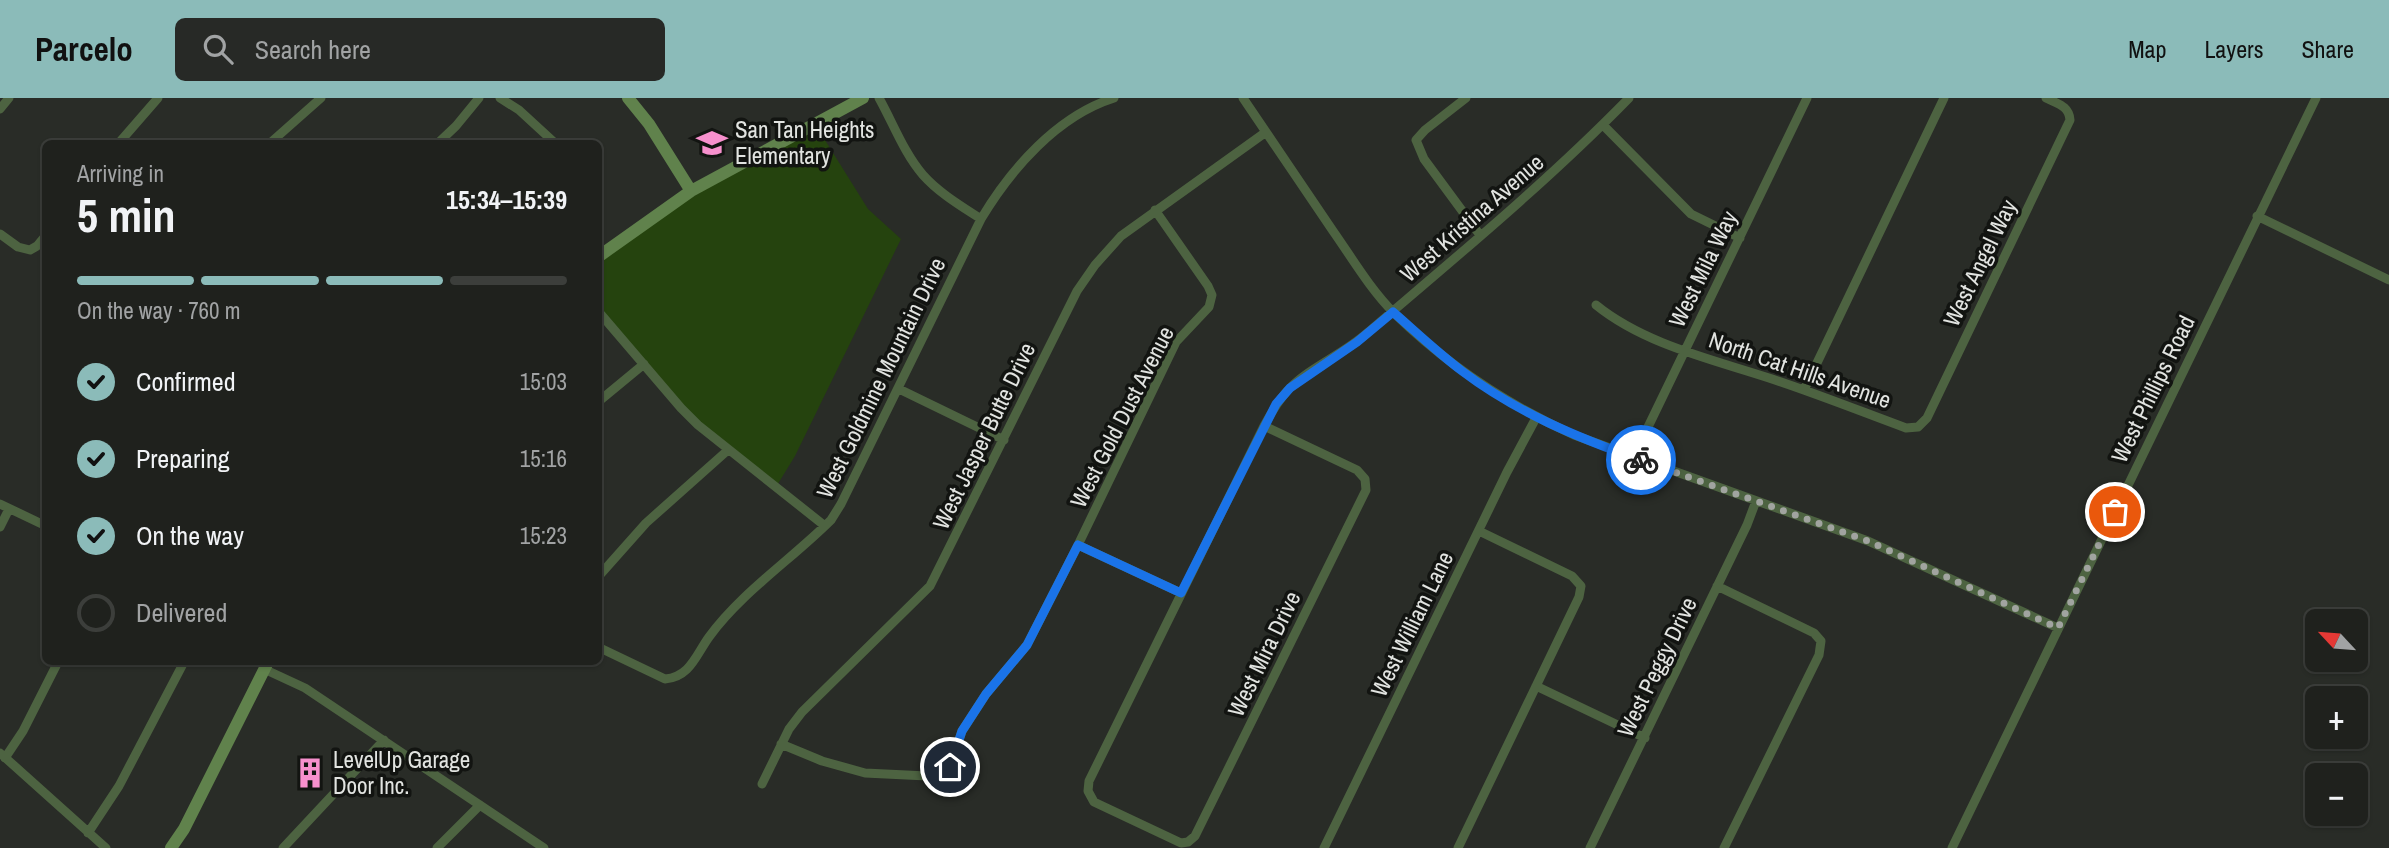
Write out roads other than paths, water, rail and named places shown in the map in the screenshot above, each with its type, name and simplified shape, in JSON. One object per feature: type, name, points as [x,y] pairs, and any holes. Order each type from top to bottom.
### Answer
[{"type":"street","points":[[0,108],[9,98]]},
{"type":"street","points":[[121,140],[158,98]]},
{"type":"street","points":[[274,140],[321,98]]},
{"type":"street","points":[[441,140],[479,98]]},
{"type":"street","points":[[500,98],[519,110],[552,140]]},
{"type":"street","points":[[628,98],[649,124],[691,191]]},
{"type":"street","points":[[602,254],[691,191],[863,98]]},
{"type":"street","points":[[879,98],[911,158],[924,176],[943,194],[981,219]]},
{"type":"street","name":"West Goldmine Mountain Drive","points":[[602,649],[665,679],[677,678],[686,672],[711,634],[735,609],[825,526],[841,504],[981,219],[1009,177],[1062,125],[1098,103],[1114,98]]},
{"type":"street","points":[[1243,98],[1354,261],[1393,312],[1464,373],[1536,418],[1574,435],[1901,554],[2058,628]]},
{"type":"street","points":[[1466,98],[1416,140],[1424,159],[1480,235]]},
{"type":"street","name":"West Kristina Avenue","points":[[1088,791],[1089,781],[1276,404],[1290,388],[1357,342],[1549,177],[1629,98]]},
{"type":"street","name":"West Mila Way","points":[[1636,459],[1685,350],[1807,98]]},
{"type":"street","points":[[1804,390],[1944,98]]},
{"type":"street","name":"West Angel Way","points":[[1918,427],[1927,418],[2070,120],[2069,112],[2062,105],[2046,98]]},
{"type":"street","name":"West Phillips Road","points":[[1952,848],[2316,98]]},
{"type":"street","points":[[1603,125],[1691,214],[1740,238]]},
{"type":"street","name":"West Jasper Butte Drive","points":[[762,784],[781,744],[802,712],[930,586],[1077,291],[1095,265],[1121,236],[1154,210],[1266,132]]},
{"type":"street","name":"West Gold Dust Avenue","points":[[781,744],[822,761],[865,773],[927,776],[941,774],[950,767],[962,731],[986,694],[1027,645],[1177,342],[1209,307],[1212,295],[1208,286],[1154,210]]},
{"type":"street","points":[[2257,216],[2389,280]]},
{"type":"street","points":[[0,234],[18,247],[30,250],[42,240]]},
{"type":"street","name":"North Cat Hills Avenue","points":[[1596,305],[1615,320],[1685,350],[1906,428],[1918,427]]},
{"type":"street","points":[[602,316],[681,408],[728,450],[825,526]]},
{"type":"street","points":[[602,399],[644,364]]},
{"type":"street","points":[[899,389],[1004,440]]},
{"type":"street","name":"West William Lane","points":[[1324,848],[1536,418]]},
{"type":"street","name":"West Mira Drive","points":[[1088,791],[1094,802],[1181,843],[1188,842],[1195,836],[1366,490],[1365,480],[1357,470],[1264,426]]},
{"type":"street","points":[[602,572],[646,523],[728,450]]},
{"type":"street","name":"West Peggy Drive","points":[[1590,848],[1747,525],[1756,501]]},
{"type":"street","points":[[0,527],[5,507],[42,524]]},
{"type":"street","points":[[1458,848],[1579,597],[1581,586],[1572,576],[1479,531]]},
{"type":"street","points":[[1078,545],[1181,593]]},
{"type":"street","points":[[1717,586],[1814,633],[1821,641],[1819,655],[1724,848]]},
{"type":"street","points":[[56,665],[23,731],[3,755],[106,848]]},
{"type":"street","points":[[88,833],[119,786],[182,665]]},
{"type":"street","points":[[172,848],[266,665],[384,740],[544,848]]},
{"type":"street","points":[[1536,686],[1645,738]]},
{"type":"street","points":[[283,848],[384,740]]},
{"type":"street","points":[[437,848],[480,804]]},
{"type":"place","name":"San Tan Heights Elementary","points":[[712,143]]},
{"type":"place","name":"LevelUp Garage Door Inc.","points":[[310,773]]}]
